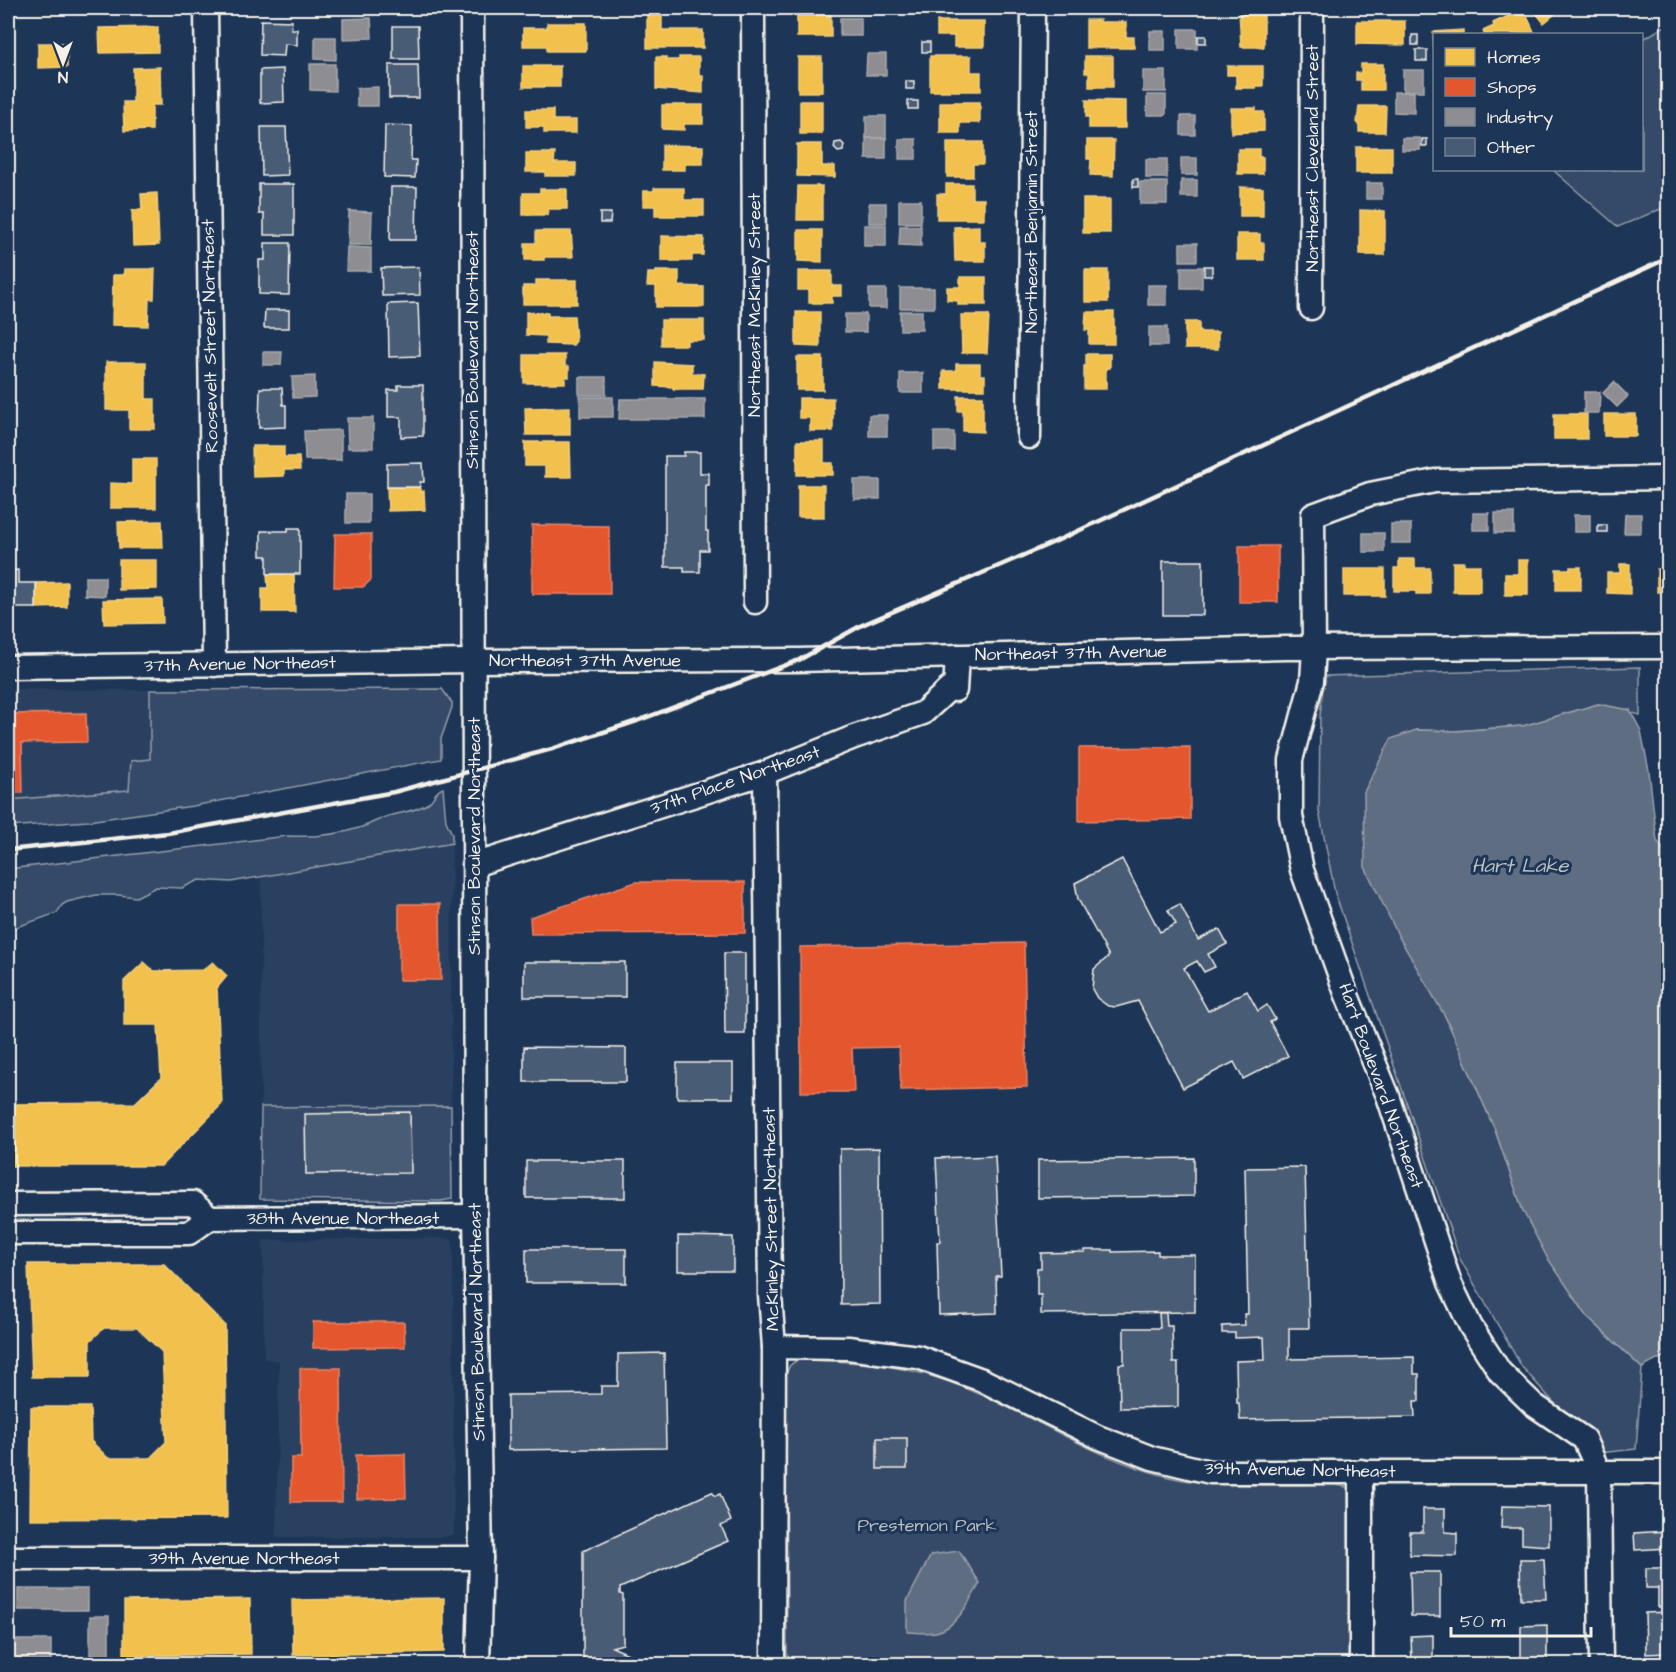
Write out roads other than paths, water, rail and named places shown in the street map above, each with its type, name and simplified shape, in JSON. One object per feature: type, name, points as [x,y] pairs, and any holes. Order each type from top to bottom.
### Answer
[{"type":"street","name":"Roosevelt Street Northeast","points":[[206,8],[214,665]]},
{"type":"street","name":"Stinson Boulevard Northeast","points":[[472,8],[475,1216],[481,1558],[478,1665]]},
{"type":"street","name":"Northeast McKinley Street","points":[[753,8],[755,602]]},
{"type":"street","name":"Northeast Benjamin Street","points":[[1029,437],[1033,8]]},
{"type":"street","name":"Northeast Cleveland Street","points":[[1311,308],[1312,8]]},
{"type":"street","name":"Hart Boulevard Northeast","points":[[1599,1472],[1584,1439],[1534,1405],[1500,1372],[1471,1328],[1450,1283],[1388,1096],[1346,993],[1302,870],[1291,816],[1291,759],[1309,698],[1314,649],[1313,515],[1370,494],[1435,481],[1668,478]]},
{"type":"street","name":"Northeast 37th Avenue","points":[[473,660],[799,660],[1131,651],[1668,647]]},
{"type":"street","name":"37th Place Northeast","points":[[474,865],[765,773],[854,737],[924,713],[950,689],[955,690],[957,656]]},
{"type":"street","name":"37th Avenue Northeast","points":[[8,667],[473,660]]},
{"type":"street","name":"McKinley Street Northeast","points":[[765,773],[770,1295],[774,1347],[773,1665]]},
{"type":"street","points":[[8,1204],[193,1203],[210,1218],[189,1233],[8,1233]]},
{"type":"street","name":"38th Avenue Northeast","points":[[210,1218],[475,1216]]},
{"type":"street","name":"39th Avenue Northeast","points":[[774,1347],[848,1348],[918,1357],[982,1380],[1098,1437],[1152,1458],[1210,1472],[1668,1472]]},
{"type":"street","points":[[1361,1472],[1361,1665]]},
{"type":"street","points":[[1599,1472],[1601,1665]]},
{"type":"street","name":"39th Avenue Northeast","points":[[8,1558],[481,1558]]},
{"type":"water","name":"Hart Lake","points":[[1598,704],[1630,710],[1641,731],[1649,771],[1657,841],[1668,855],[1668,1354],[1642,1368],[1587,1316],[1547,1257],[1523,1211],[1495,1130],[1446,1018],[1400,939],[1365,867],[1364,792],[1391,739],[1416,730],[1457,731],[1523,726]]},
{"type":"water","points":[[959,1551],[980,1583],[967,1605],[957,1619],[944,1629],[929,1633],[907,1632],[907,1601],[931,1555]]},
{"type":"railway","points":[[8,850],[168,833],[394,792],[552,749],[637,721],[799,660],[862,625],[1052,543],[1668,258]]},
{"type":"park label","name":"Prestemon Park","points":[[927,1525]]}]
